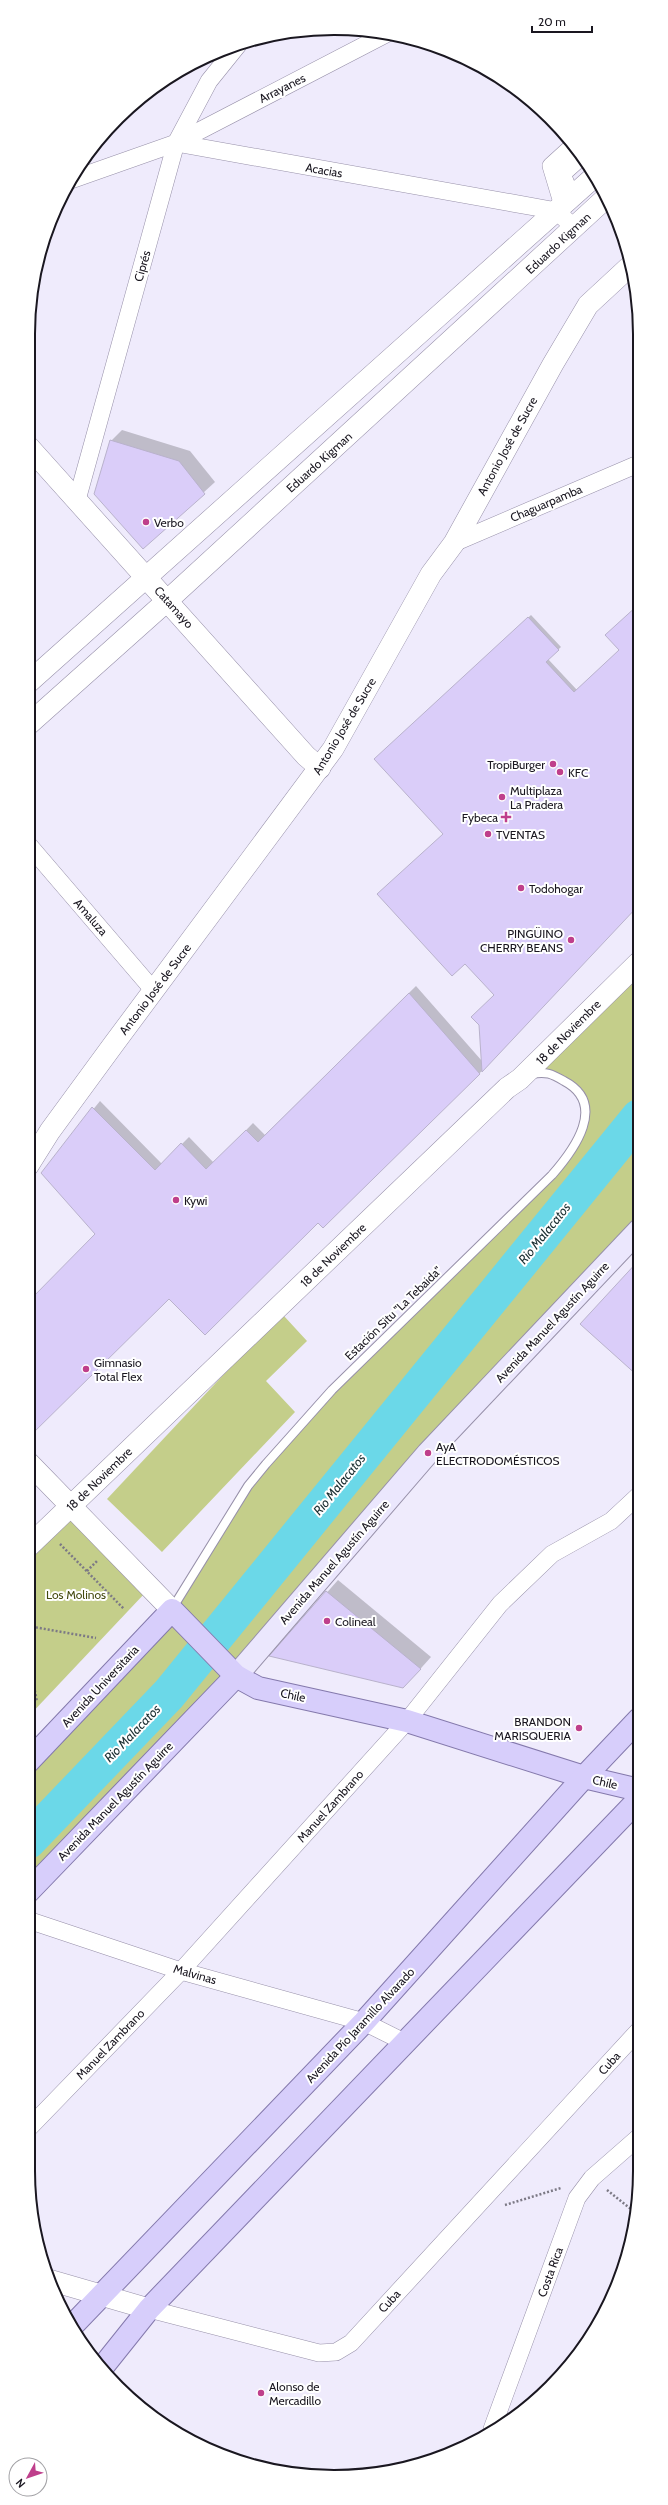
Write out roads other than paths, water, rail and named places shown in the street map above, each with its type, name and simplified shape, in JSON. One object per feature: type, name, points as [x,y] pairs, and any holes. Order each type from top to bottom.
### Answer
[{"type":"main road","name":"Avenida Manuel Agustín Aguirre","points":[[35,1884],[232,1671],[428,1452],[633,1236]]},
{"type":"main road","name":"Chile","points":[[175,1613],[232,1671],[258,1688],[407,1721],[584,1777],[633,1788]]},
{"type":"main road","name":"Avenida Universitaria","points":[[35,1755],[175,1613]]},
{"type":"main road","name":"Avenida Pío Jaramillo Alvarado","points":[[76,2322],[99,2296],[364,2022],[584,1777],[633,1725]]},
{"type":"main road","points":[[105,2363],[150,2309],[404,2042],[633,1806]]},
{"type":"street","name":"Arrayanes","points":[[176,143],[377,39]]},
{"type":"street","name":"Ciprés","points":[[77,500],[176,143],[209,81],[231,54]]},
{"type":"street","name":"Acacias","points":[[79,177],[176,143],[564,205]]},
{"type":"street","points":[[569,150],[551,166],[564,205],[574,228]]},
{"type":"street","points":[[564,205],[562,174],[577,160]]},
{"type":"street","name":"Eduardo Kigman","points":[[35,677],[590,180]]},
{"type":"street","name":"Eduardo Kigman","points":[[35,719],[168,600],[602,202]]},
{"type":"street","name":"Antonio José de Sucre","points":[[35,1155],[50,1131],[320,768],[431,574],[454,543],[553,364],[588,305],[626,270]]},
{"type":"street","name":"Catamayo","points":[[35,454],[168,600],[306,756],[320,768]]},
{"type":"street","name":"Chaguarpamba","points":[[454,543],[633,466]]},
{"type":"street","name":"Amaluza","points":[[35,852],[154,991]]},
{"type":"street","name":"18 de Noviembre","points":[[35,1540],[507,1088],[520,1080],[633,968]]},
{"type":"street","name":"Chile","points":[[35,1470],[175,1613]]},
{"type":"street","name":"Manuel Zambrano","points":[[35,2122],[181,1971],[407,1721],[500,1604],[552,1554],[611,1521],[633,1501]]},
{"type":"street","name":"Malvinas","points":[[35,1922],[181,1971],[364,2022],[404,2042]]},
{"type":"street","name":"Cuba","points":[[57,2283],[99,2296],[319,2353],[336,2352],[351,2343],[633,2037]]},
{"type":"street","name":"Costa Rica","points":[[494,2424],[577,2198],[592,2178],[633,2142]]},
{"type":"lane","name":"Estación Situ \"La Tebaida\"","points":[[175,1613],[248,1486],[266,1464],[332,1390],[552,1175],[570,1154],[587,1115],[582,1098],[569,1084],[547,1072],[533,1074],[520,1080]]},
{"type":"waterway","name":"Rio Malacatos","points":[[35,1834],[169,1694],[633,1124]]},
{"type":"place","name":"Verbo","points":[[146,522]]},
{"type":"place","name":"TropiBurger","points":[[553,764]]},
{"type":"place","name":"KFC","points":[[560,772]]},
{"type":"place","name":"Multiplaza La Pradera","points":[[502,797]]},
{"type":"place","name":"Fybeca","points":[[506,817]]},
{"type":"place","name":"TVENTAS","points":[[488,834]]},
{"type":"place","name":"Todohogar","points":[[521,888]]},
{"type":"place","name":"PINGÜINO CHERRY BEANS","points":[[571,940]]},
{"type":"place","name":"Kywi","points":[[176,1200]]},
{"type":"place","name":"Gimnasio Total Flex","points":[[86,1369]]},
{"type":"place","name":"AyA ELECTRODOMÉSTICOS","points":[[428,1453]]},
{"type":"place","name":"Colineal","points":[[327,1621]]},
{"type":"place","name":"BRANDON MARISQUERIA","points":[[579,1728]]},
{"type":"place","name":"Alonso de Mercadillo","points":[[261,2393]]},
{"type":"park label","name":"Los Molinos","points":[[76,1594]]}]
